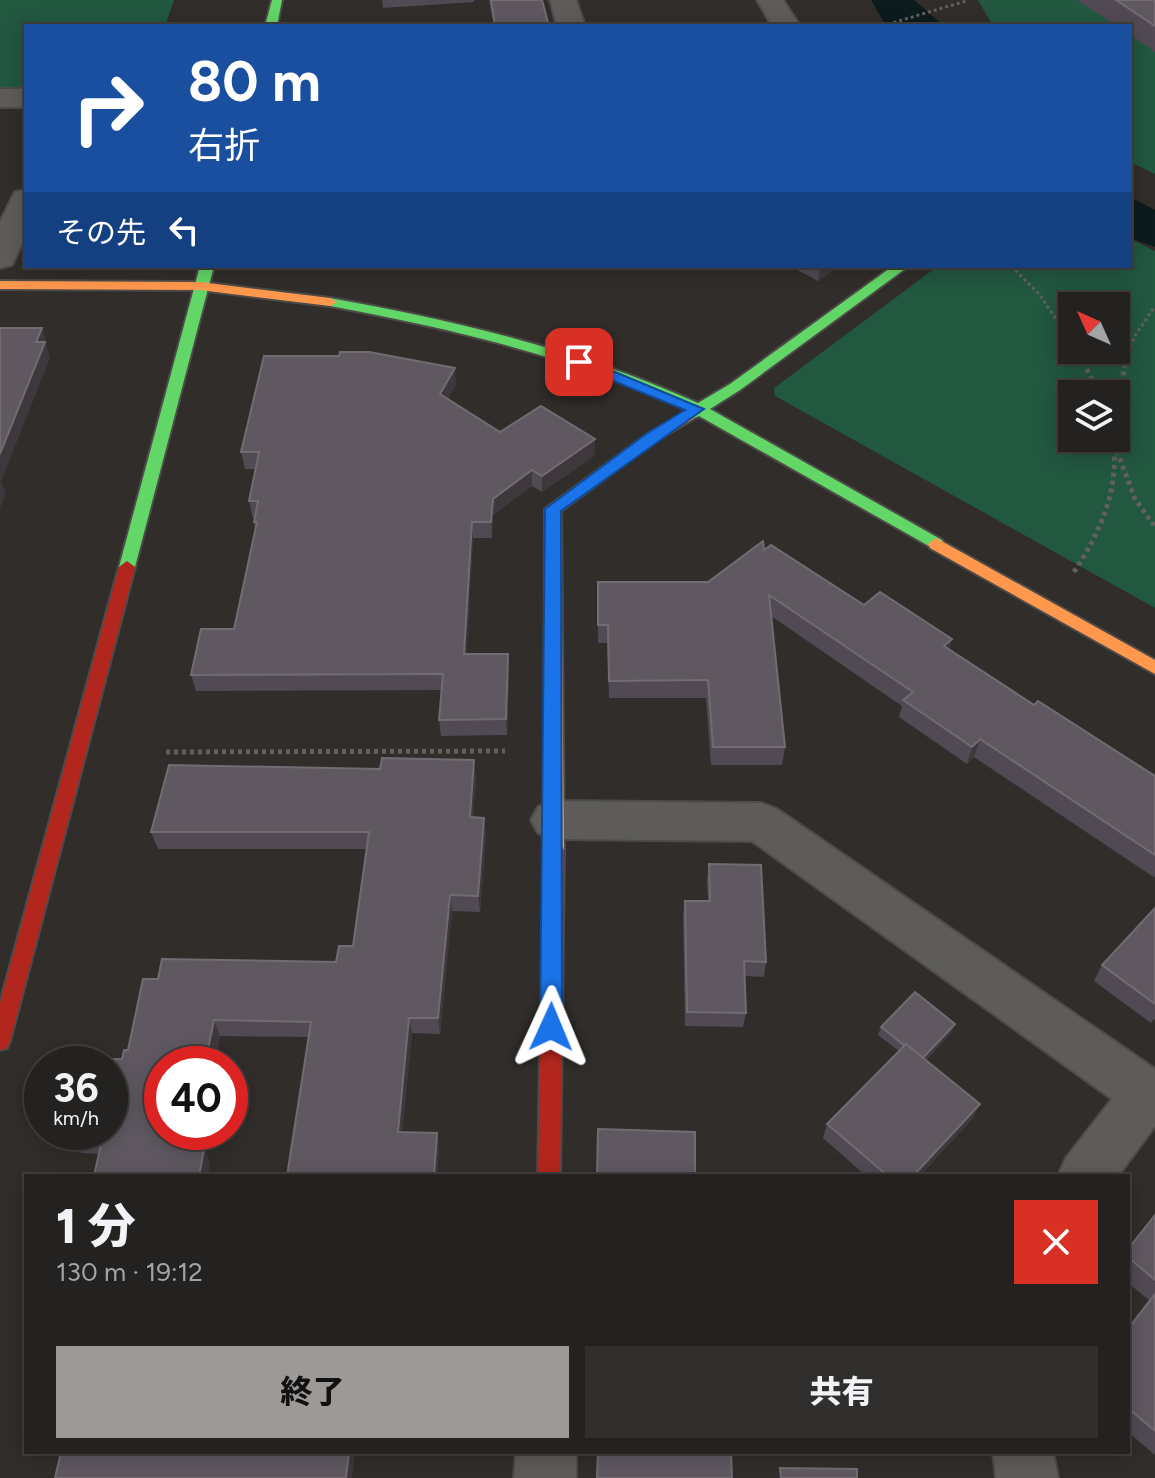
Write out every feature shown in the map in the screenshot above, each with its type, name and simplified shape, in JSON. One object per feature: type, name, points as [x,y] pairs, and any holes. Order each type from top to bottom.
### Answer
[{"type":"street","points":[[271,24],[277,0]]},
{"type":"street","points":[[563,0],[570,24]]},
{"type":"street","points":[[770,0],[785,24]]},
{"type":"street","points":[[0,98],[24,98]]},
{"type":"street","points":[[0,258],[24,204]]},
{"type":"street","points":[[0,1041],[206,268]]},
{"type":"street","points":[[549,1174],[554,820],[553,509],[639,446],[735,387],[899,268]]},
{"type":"street","points":[[0,285],[200,286],[324,301],[448,323],[601,369],[697,409],[1155,668]]},
{"type":"street","points":[[554,820],[761,822],[1152,1097],[1087,1174]]},
{"type":"street","points":[[545,1478],[546,1454]]},
{"type":"street","points":[[1023,1454],[1027,1478]]},
{"type":"path","points":[[889,24],[966,1]]},
{"type":"path","points":[[1013,268],[1039,294],[1058,322]]},
{"type":"path","points":[[1120,380],[1128,344],[1155,306]]},
{"type":"path","points":[[1070,577],[1086,556],[1102,519],[1113,485],[1115,452]]},
{"type":"path","points":[[1117,452],[1135,499],[1155,527]]},
{"type":"path","points":[[166,752],[553,751]]},
{"type":"green space","points":[[0,0],[174,0],[166,24],[24,24],[24,89],[0,89]]},
{"type":"green space","points":[[978,0],[1155,0],[1155,174],[1132,163],[1132,24],[992,24]]},
{"type":"green space","points":[[1132,240],[1155,251],[1155,608],[775,396],[774,388],[935,268],[1132,268]]},
{"type":"shaded area","points":[[871,0],[914,0],[942,24],[885,24]]},
{"type":"shaded area","points":[[1132,198],[1155,210],[1155,247],[1132,239]]},
{"type":"building","points":[[491,0],[542,0],[548,24],[495,24]]},
{"type":"building","points":[[1116,0],[1155,0],[1155,26]]},
{"type":"building","points":[[0,328],[42,328],[36,342],[45,342],[0,454]]},
{"type":"building","points":[[340,352],[369,352],[455,368],[440,394],[500,432],[541,406],[595,439],[542,476],[532,470],[493,499],[491,522],[472,522],[464,654],[508,654],[506,719],[439,720],[443,674],[191,675],[201,629],[234,629],[257,522],[254,522],[258,501],[249,501],[259,452],[241,452],[264,356],[339,356]]},
{"type":"building","points":[[763,541],[764,550],[771,545],[864,605],[880,592],[952,639],[944,646],[1034,705],[1038,701],[1155,776],[1155,855],[980,739],[972,747],[903,700],[913,692],[769,595],[785,747],[713,747],[708,680],[609,681],[608,625],[598,625],[598,582],[708,582]]},
{"type":"building","points":[[382,758],[474,760],[470,817],[484,818],[478,896],[450,895],[438,1018],[409,1018],[398,1132],[437,1133],[434,1174],[287,1174],[311,1022],[214,1020],[209,1046],[144,1046],[144,1150],[204,1150],[199,1174],[94,1174],[100,1150],[128,1150],[128,1050],[143,979],[158,979],[162,959],[336,962],[339,946],[353,946],[369,832],[151,832],[169,765],[380,769]]},
{"type":"building","points":[[709,864],[761,865],[766,962],[744,961],[746,1013],[687,1012],[685,901],[710,901]]},
{"type":"building","points":[[1155,908],[1155,1004],[1102,965]]},
{"type":"building","points":[[915,992],[955,1024],[923,1058],[881,1027]]},
{"type":"building","points":[[906,1044],[980,1104],[915,1174],[886,1174],[827,1124]]},
{"type":"building","points":[[598,1129],[695,1132],[695,1174],[597,1174]]},
{"type":"building","points":[[1155,1215],[1155,1280],[1130,1259],[1130,1246]]},
{"type":"building","points":[[1155,1294],[1155,1431],[1130,1410],[1130,1326]]},
{"type":"building","points":[[61,1454],[349,1454],[346,1478],[55,1478]]},
{"type":"building","points":[[598,1454],[731,1454],[732,1478],[597,1478]]},
{"type":"building","points":[[780,1468],[857,1469],[857,1478],[781,1478]]},
{"type":"traffic: fast","points":[[271,24],[277,0]]},
{"type":"traffic: fast","points":[[127,567],[206,268]]},
{"type":"traffic: fast","points":[[688,416],[735,387],[899,268]]},
{"type":"traffic: fast","points":[[330,302],[471,330],[610,371],[698,409],[936,544]]},
{"type":"traffic: slow","points":[[0,285],[200,286],[330,302]]},
{"type":"traffic: slow","points":[[554,850],[553,509],[651,438],[688,416]]},
{"type":"traffic: slow","points":[[936,544],[1155,668]]},
{"type":"traffic: jam","points":[[0,1041],[127,567]]},
{"type":"traffic: jam","points":[[549,1174],[554,850]]},
{"type":"route","points":[[551,1027],[553,509],[566,497],[697,409],[579,362]]}]
